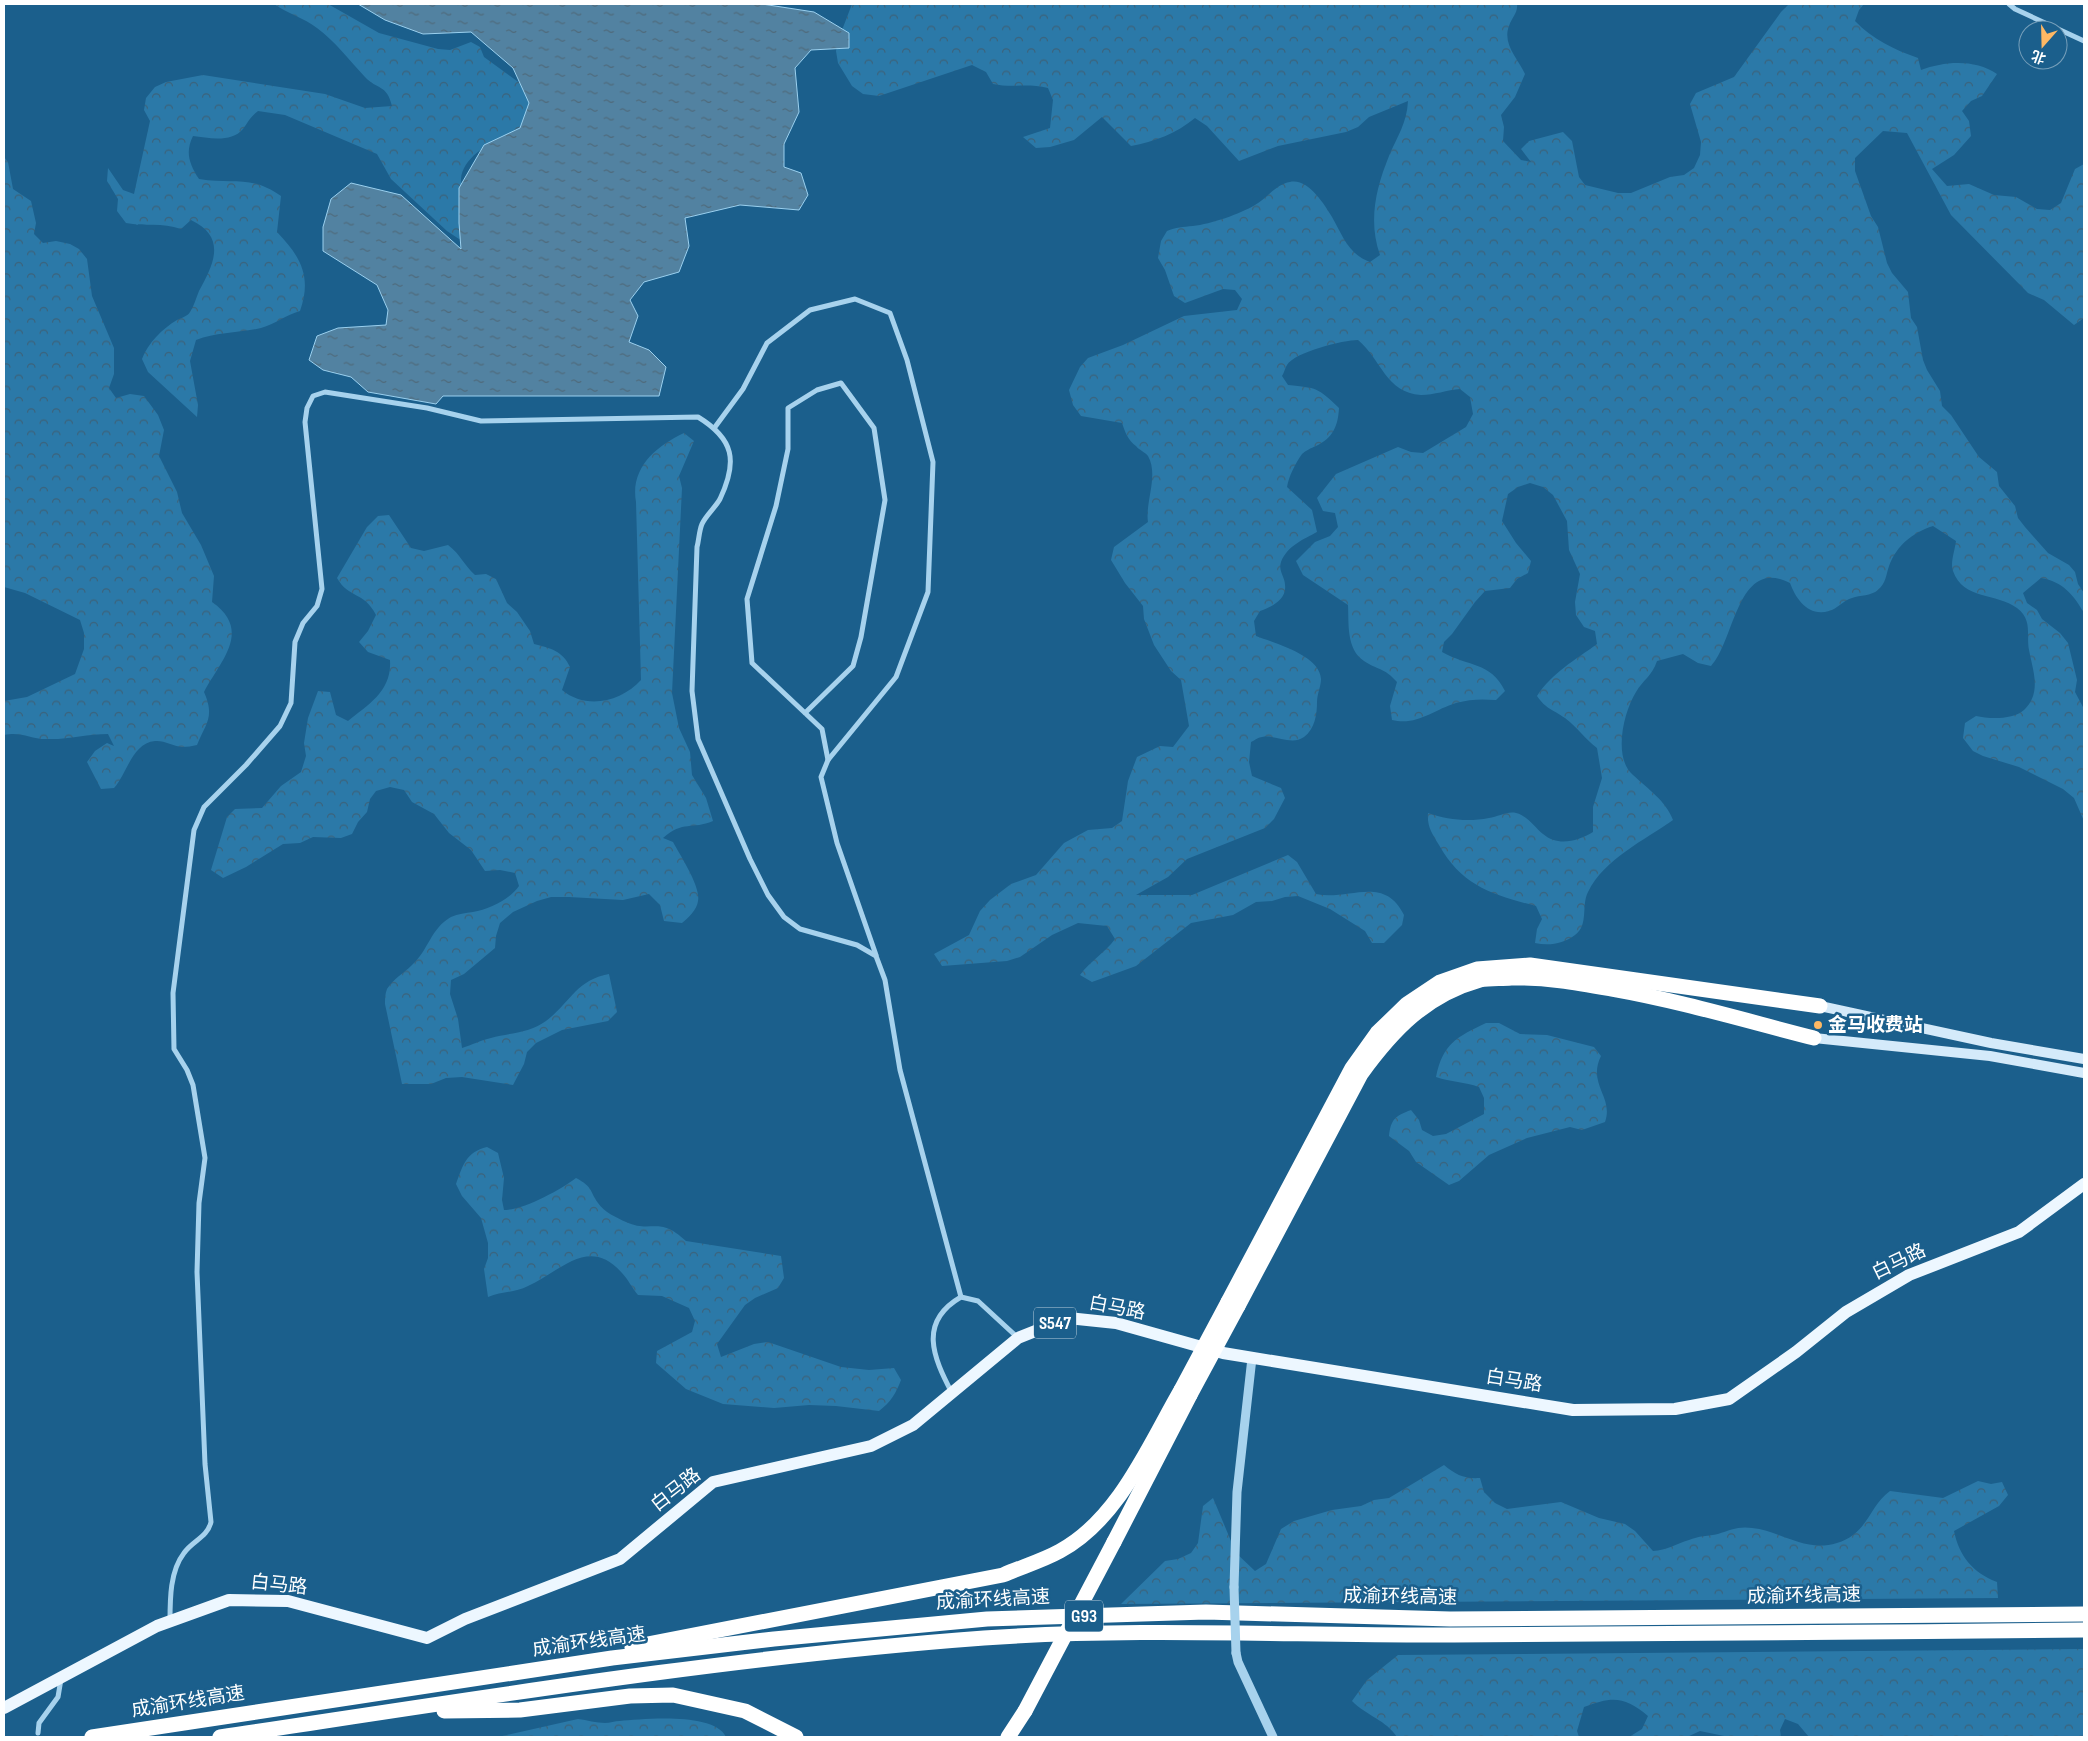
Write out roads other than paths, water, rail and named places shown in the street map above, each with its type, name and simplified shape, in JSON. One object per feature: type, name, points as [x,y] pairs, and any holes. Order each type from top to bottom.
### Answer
[{"type":"highway","points":[[1233,1304],[1352,1068],[1377,1033],[1407,1004],[1440,982],[1477,969],[1530,965],[1820,1006]]},
{"type":"highway","points":[[1008,1737],[1025,1711],[1114,1542],[1186,1392],[1361,1074],[1385,1041],[1419,1010],[1445,993],[1482,980],[1529,977],[1570,981],[1657,997],[1814,1038]]},
{"type":"highway","points":[[452,1683],[933,1586],[1003,1575],[1060,1551],[1098,1522],[1128,1481],[1186,1392]]},
{"type":"highway","name":"成渝环线高速","points":[[92,1737],[612,1658],[746,1642],[987,1619],[1206,1612],[1450,1619],[2084,1614]]},
{"type":"highway","name":"成渝环线高速","points":[[220,1737],[634,1675],[776,1658],[988,1638],[1206,1631],[1450,1636],[2084,1630]]},
{"type":"highway","points":[[388,1712],[520,1710],[630,1696],[674,1695],[745,1711],[796,1737]]},
{"type":"main road","points":[[1820,1006],[1991,1043],[2084,1059]]},
{"type":"main road","points":[[1814,1038],[1990,1056],[2084,1073]]},
{"type":"main road","name":"白马路","points":[[61,1676],[170,1621],[229,1600],[288,1601],[427,1638],[465,1619],[620,1560],[713,1482],[871,1446],[913,1425],[1018,1338],[1068,1318],[1116,1323],[1223,1354],[1573,1410],[1675,1409],[1729,1399],[1854,1308],[1909,1275],[2019,1232],[2084,1184]]},
{"type":"main road","name":"S547","points":[[4,1708],[61,1676]]},
{"type":"street","points":[[2009,4],[2084,42]]},
{"type":"street","points":[[715,427],[743,389],[767,343],[810,310],[854,299],[890,313],[907,360],[933,462],[928,592],[896,677],[828,760],[821,777],[835,834],[885,980],[902,1078],[961,1297]]},
{"type":"street","points":[[805,713],[853,666],[861,637],[885,500],[874,428],[841,383],[817,390],[788,408],[788,450],[776,506],[747,599],[752,664],[822,729],[828,760]]},
{"type":"street","points":[[170,1621],[170,1596],[176,1569],[183,1554],[209,1530],[211,1522],[205,1464],[197,1281],[199,1203],[205,1158],[193,1085],[187,1070],[174,1049],[173,993],[194,830],[204,807],[246,765],[280,726],[291,703],[295,642],[303,623],[317,606],[322,589],[305,422],[307,408],[313,396],[325,392],[427,408],[481,421],[698,417],[715,427],[728,444],[731,461],[728,478],[719,500],[702,524],[697,547],[692,692],[698,739],[750,859],[768,895],[784,917],[800,929],[857,945],[876,956]]},
{"type":"street","points":[[952,1393],[938,1366],[932,1344],[937,1323],[947,1306],[961,1297],[978,1301],[1018,1338]]},
{"type":"street","points":[[1252,1358],[1237,1492],[1234,1587],[1236,1653],[1238,1662],[1273,1737]]},
{"type":"street","points":[[38,1734],[39,1723],[58,1697],[61,1676]]},
{"type":"water","points":[[358,4],[762,4],[814,12],[849,33],[849,48],[811,50],[795,68],[799,112],[784,144],[784,167],[801,173],[808,195],[799,210],[740,205],[685,218],[689,246],[679,272],[644,282],[630,300],[638,316],[629,342],[649,350],[666,367],[659,396],[443,396],[436,404],[368,392],[351,377],[323,370],[309,360],[317,336],[338,328],[386,325],[388,310],[377,285],[323,251],[323,227],[331,199],[351,183],[401,195],[461,249],[459,188],[484,145],[520,128],[529,103],[513,68],[471,32],[423,34],[385,20]]},
{"type":"place","name":"金马收费站","points":[[1818,1025]]}]
